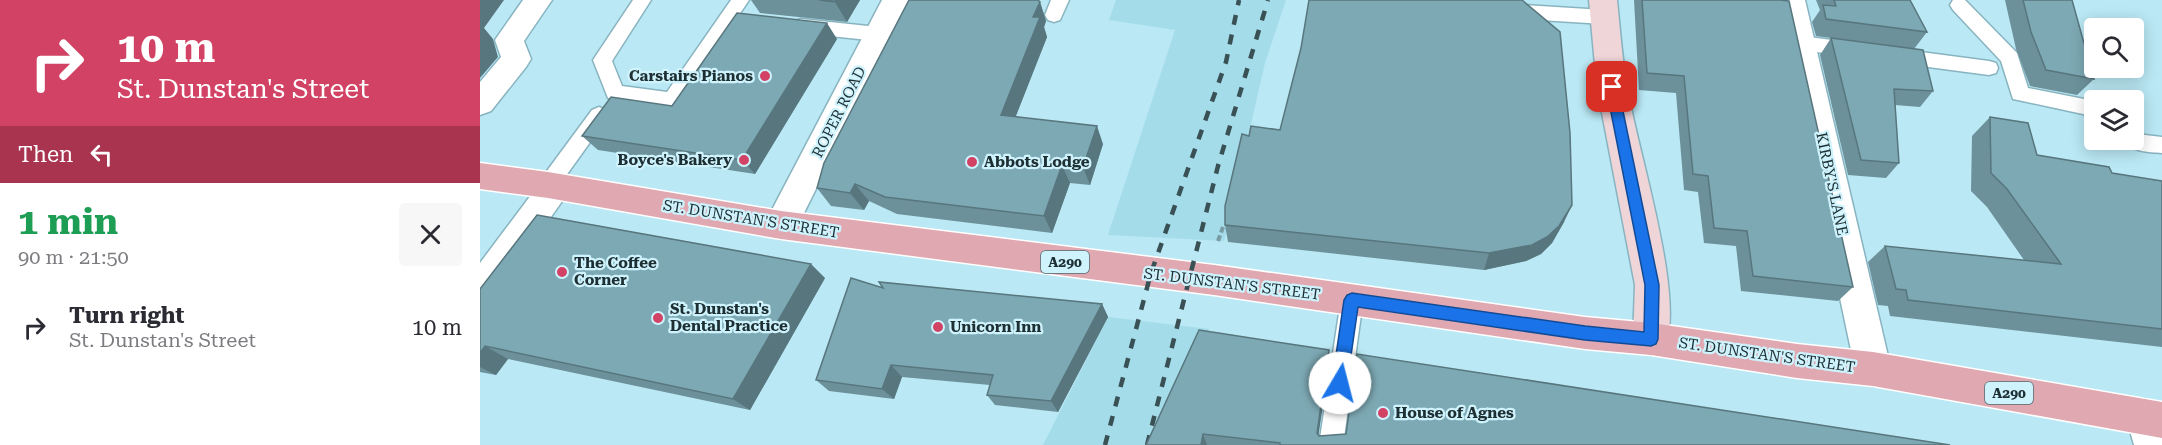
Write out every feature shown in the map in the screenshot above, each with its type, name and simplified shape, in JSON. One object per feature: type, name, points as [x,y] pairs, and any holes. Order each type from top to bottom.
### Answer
[{"type":"main road","points":[[1604,8],[1612,87],[1652,285],[1651,339]]},
{"type":"main road","name":"ST. DUNSTAN'S STREET","points":[[480,176],[782,225],[1585,333],[1651,339],[1797,361],[1873,369],[2153,427]]},
{"type":"street","points":[[480,103],[516,59],[509,40],[538,0]]},
{"type":"street","name":"ROPER ROAD","points":[[782,225],[896,0]]},
{"type":"street","name":"KIRBY'S LANE","points":[[1791,0],[1873,369]]},
{"type":"street","points":[[480,290],[551,186]]},
{"type":"lane","points":[[615,93],[602,60],[642,0]]},
{"type":"lane","points":[[615,93],[672,100],[740,0]]},
{"type":"lane","points":[[1959,5],[2010,58],[2020,94],[2084,106]]},
{"type":"lane","points":[[1490,9],[1604,8]]},
{"type":"lane","points":[[728,18],[751,21]]},
{"type":"lane","points":[[786,24],[878,34]]},
{"type":"lane","points":[[1801,43],[1989,68]]},
{"type":"lane","points":[[551,186],[615,93]]},
{"type":"lane","points":[[2144,143],[2162,145]]},
{"type":"lane","points":[[1331,445],[1352,300]]},
{"type":"path","points":[[1216,246],[1222,227]]},
{"type":"shaded area","points":[[1116,0],[1286,0],[1265,63],[1224,241],[1108,235],[1175,30],[1109,20]]},
{"type":"shaded area","points":[[1108,317],[1209,329],[1162,445],[1043,445]]},
{"type":"building","points":[[909,0],[1038,0],[1040,2],[1033,17],[1040,17],[1001,115],[1097,126],[1083,167],[1062,165],[1044,216],[885,197],[855,184],[850,193],[817,188],[824,163]]},
{"type":"building","points":[[1309,0],[1522,0],[1560,32],[1570,133],[1572,205],[1559,226],[1547,237],[1532,245],[1489,253],[1225,225],[1225,206],[1242,134],[1249,136],[1251,126],[1280,130],[1301,48]]},
{"type":"building","points":[[1642,0],[1789,1],[1853,287],[1753,276],[1747,231],[1714,228],[1708,176],[1693,174],[1684,76],[1647,73]]},
{"type":"building","points":[[1834,0],[1910,0],[1927,32],[1826,19],[1823,5],[1836,6]]},
{"type":"building","points":[[2023,0],[2072,0],[2084,43],[2084,77],[2046,70],[2031,32]]},
{"type":"building","points":[[737,13],[827,23],[742,160],[582,136],[611,97],[672,106]]},
{"type":"building","points":[[1831,38],[1923,50],[1933,91],[1894,89],[1899,163],[1861,160]]},
{"type":"building","points":[[1990,117],[2028,123],[2037,155],[2109,167],[2112,173],[2162,181],[2162,329],[1908,300],[1906,290],[1896,289],[1885,246],[2061,264],[2007,189],[1991,173]]},
{"type":"building","points":[[537,215],[811,264],[733,399],[485,346],[480,353],[480,289]]},
{"type":"building","points":[[851,278],[883,288],[879,282],[1102,304],[1051,401],[987,395],[993,375],[891,365],[882,389],[816,380]]},
{"type":"building","points":[[1199,330],[1329,350],[1317,433],[1319,436],[1346,434],[1357,354],[1950,445],[1280,445],[1280,443],[1203,434],[1201,445],[1146,445]]},
{"type":"railway","points":[[1105,445],[1151,273],[1226,62],[1239,0]]},
{"type":"railway","points":[[1147,445],[1218,166],[1268,0]]},
{"type":"place","name":"Carstairs Pianos","points":[[765,76]]},
{"type":"place","name":"Boyce's Bakery","points":[[744,160]]},
{"type":"place","name":"Abbots Lodge","points":[[972,162]]},
{"type":"place","name":"The Coffee Corner","points":[[562,272]]},
{"type":"place","name":"St. Dunstan's Dental Practice","points":[[658,318]]},
{"type":"place","name":"Unicorn Inn","points":[[938,327]]},
{"type":"place","name":"House of Agnes","points":[[1383,413]]},
{"type":"route","points":[[1340,383],[1352,300],[1585,333],[1651,339],[1652,285],[1612,87]]}]
